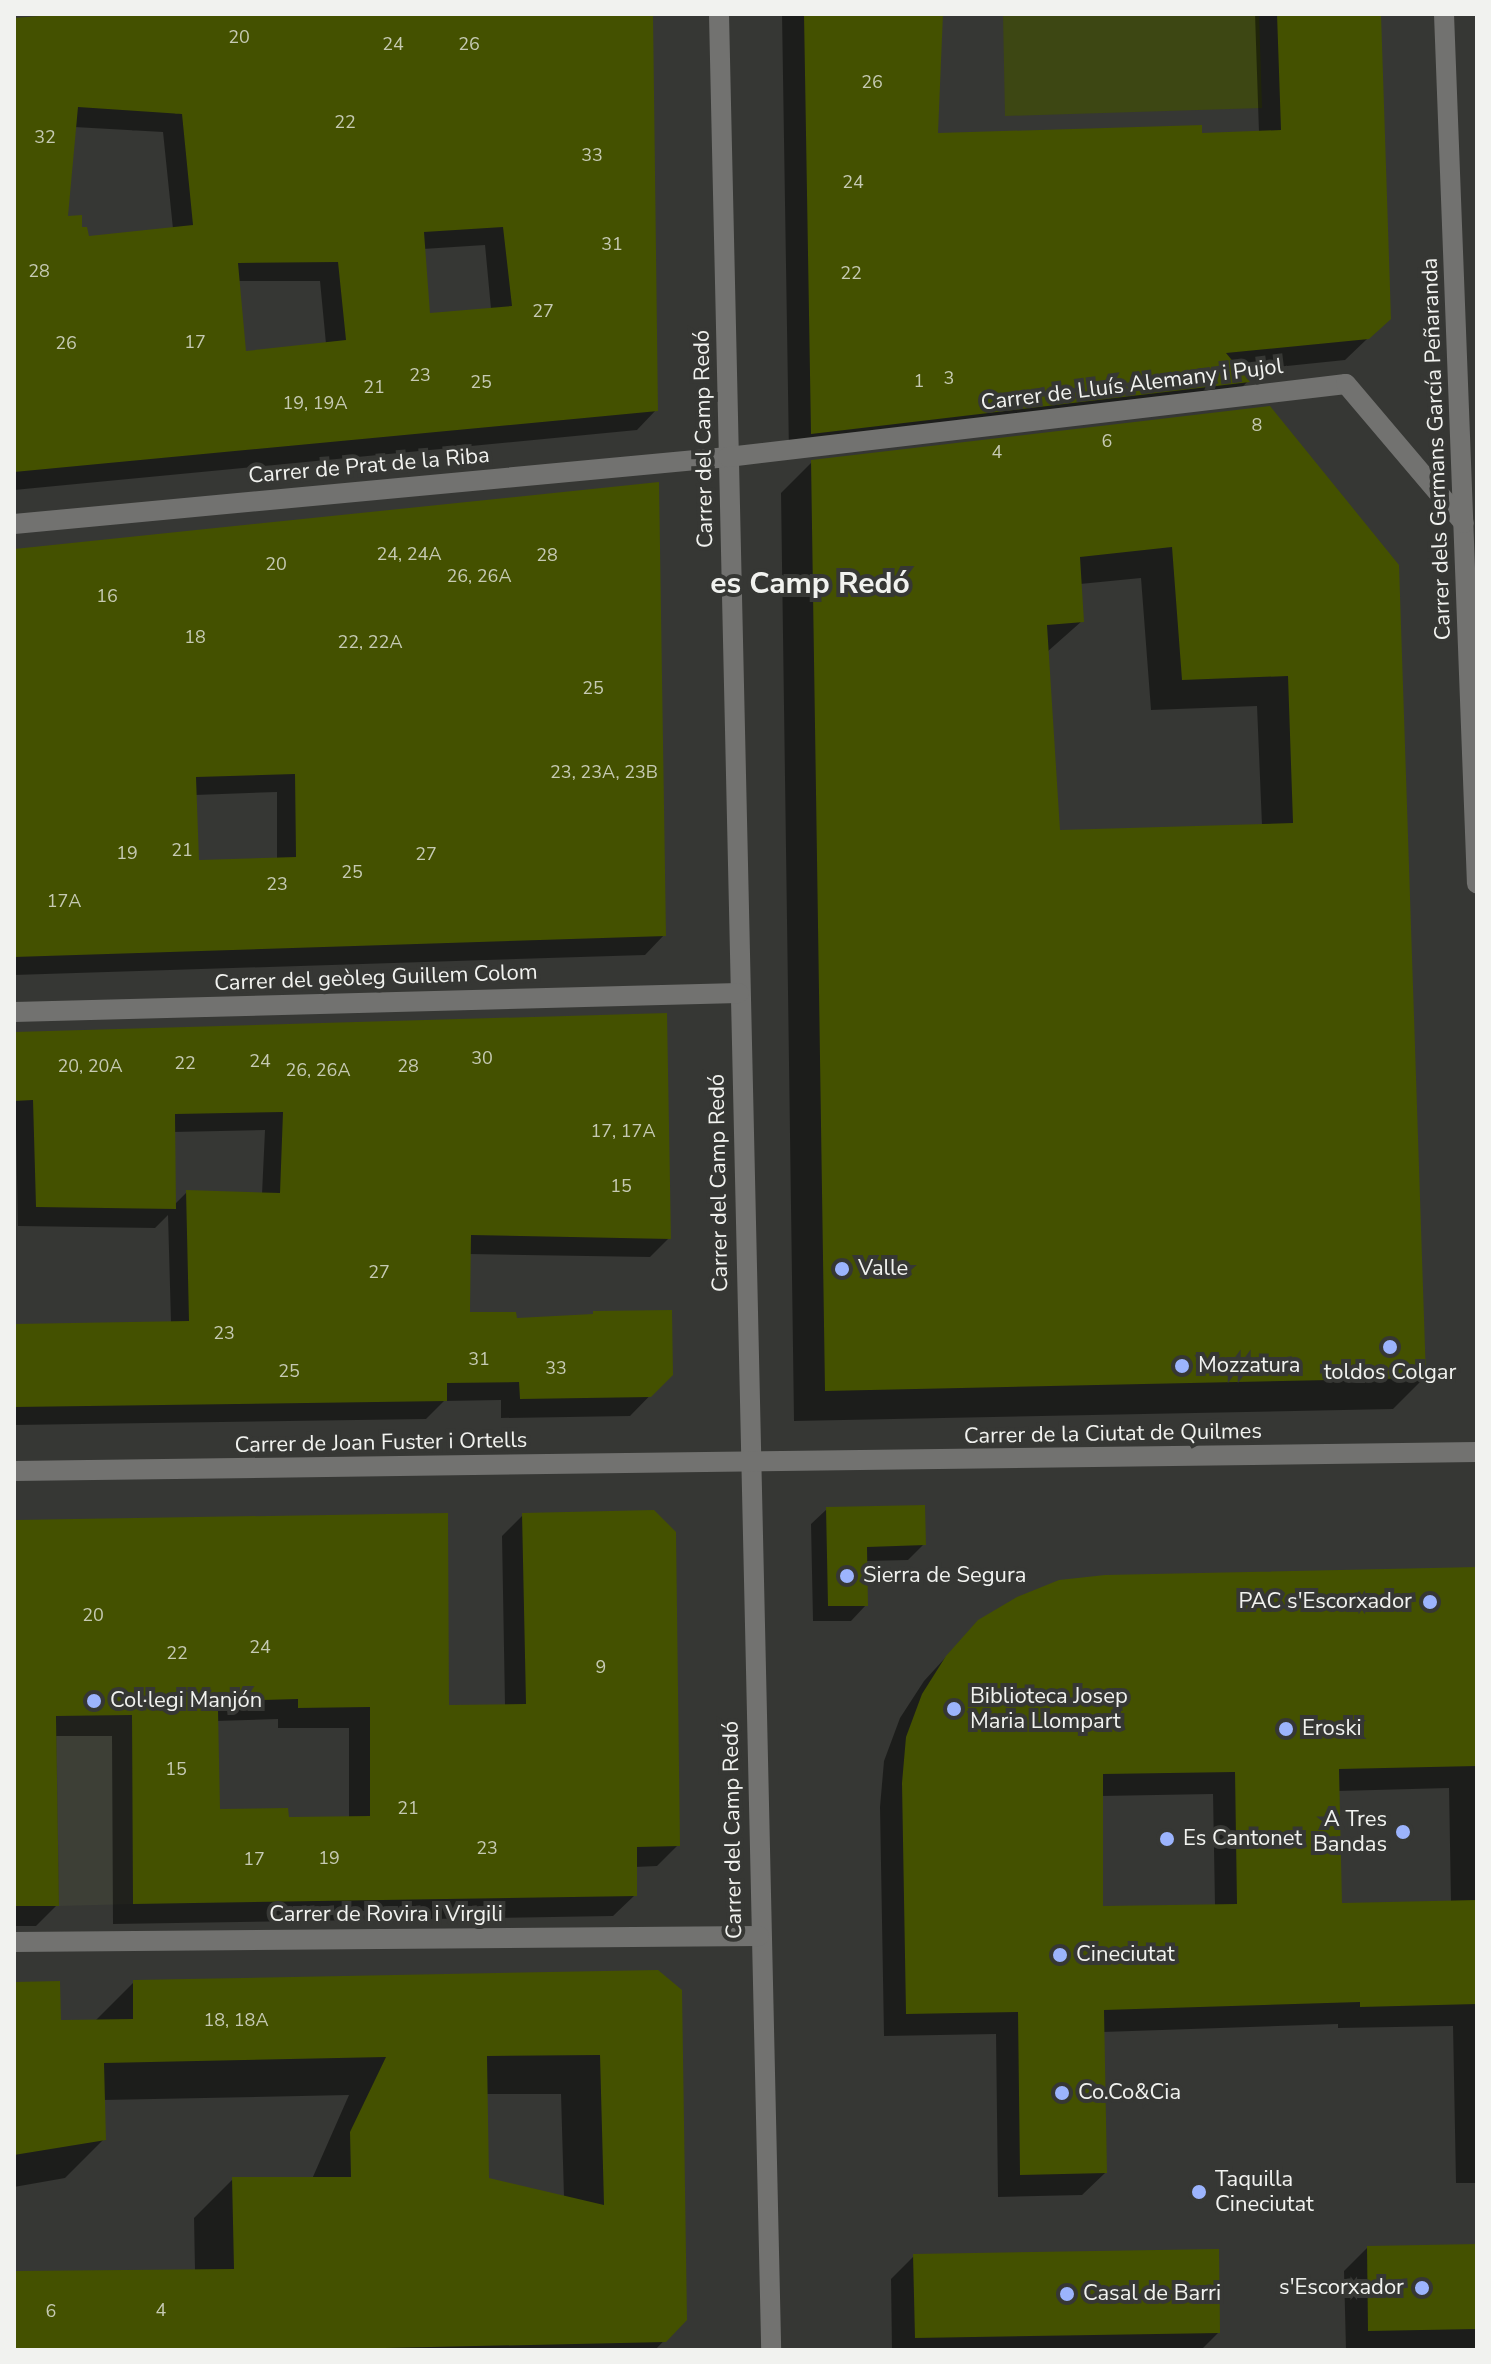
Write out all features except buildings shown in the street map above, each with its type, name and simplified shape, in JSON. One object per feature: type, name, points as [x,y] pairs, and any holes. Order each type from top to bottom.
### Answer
[{"type":"street","name":"Carrer del Camp Redó","points":[[719,14],[759,1936],[771,2350]]},
{"type":"street","name":"Carrer dels Germans García Peñaranda","points":[[1444,14],[1470,523],[1477,883]]},
{"type":"street","name":"Carrer de Lluís Alemany i Pujol","points":[[728,457],[1346,384],[1470,523]]},
{"type":"street","name":"Carrer de Prat de la Riba","points":[[14,524],[728,457]]},
{"type":"street","name":"Carrer del geòleg Guillem Colom","points":[[14,1012],[739,993]]},
{"type":"street","name":"Carrer de la Ciutat de Quilmes","points":[[749,1463],[1477,1452]]},
{"type":"street","name":"Carrer de Joan Fuster i Ortells","points":[[14,1471],[749,1463]]},
{"type":"street","name":"Carrer de Rovira i Virgili","points":[[14,1942],[759,1936]]},
{"type":"shaded area","name":"Col·legi Manjón","points":[[14,1520],[132,1715],[134,1904],[59,1906],[56,1687]]},
{"type":"green space","points":[[1003,14],[1259,14],[1262,108],[1005,116]]},
{"type":"place","name":"Valle","points":[[842,1269]]},
{"type":"place","name":"toldos Colgar","points":[[1390,1347]]},
{"type":"place","name":"Mozzatura","points":[[1182,1366]]},
{"type":"place","name":"Sierra de Segura","points":[[847,1576]]},
{"type":"place","name":"PAC s'Escorxador","points":[[1430,1602]]},
{"type":"place","name":"Col·legi Manjón","points":[[94,1701]]},
{"type":"place","name":"Biblioteca Josep Maria Llompart","points":[[954,1709]]},
{"type":"place","name":"Eroski","points":[[1286,1729]]},
{"type":"place","name":"A Tres Bandas","points":[[1403,1832]]},
{"type":"place","name":"Es Cantonet","points":[[1167,1839]]},
{"type":"place","name":"Cineciutat","points":[[1060,1955]]},
{"type":"place","name":"Co.Co&Cia","points":[[1062,2093]]},
{"type":"place","name":"Taquilla Cineciutat","points":[[1199,2192]]},
{"type":"place","name":"s'Escorxador","points":[[1422,2288]]},
{"type":"place","name":"Casal de Barri","points":[[1067,2294]]},
{"type":"district","name":"es Camp Redó","points":[[810,584]]}]
